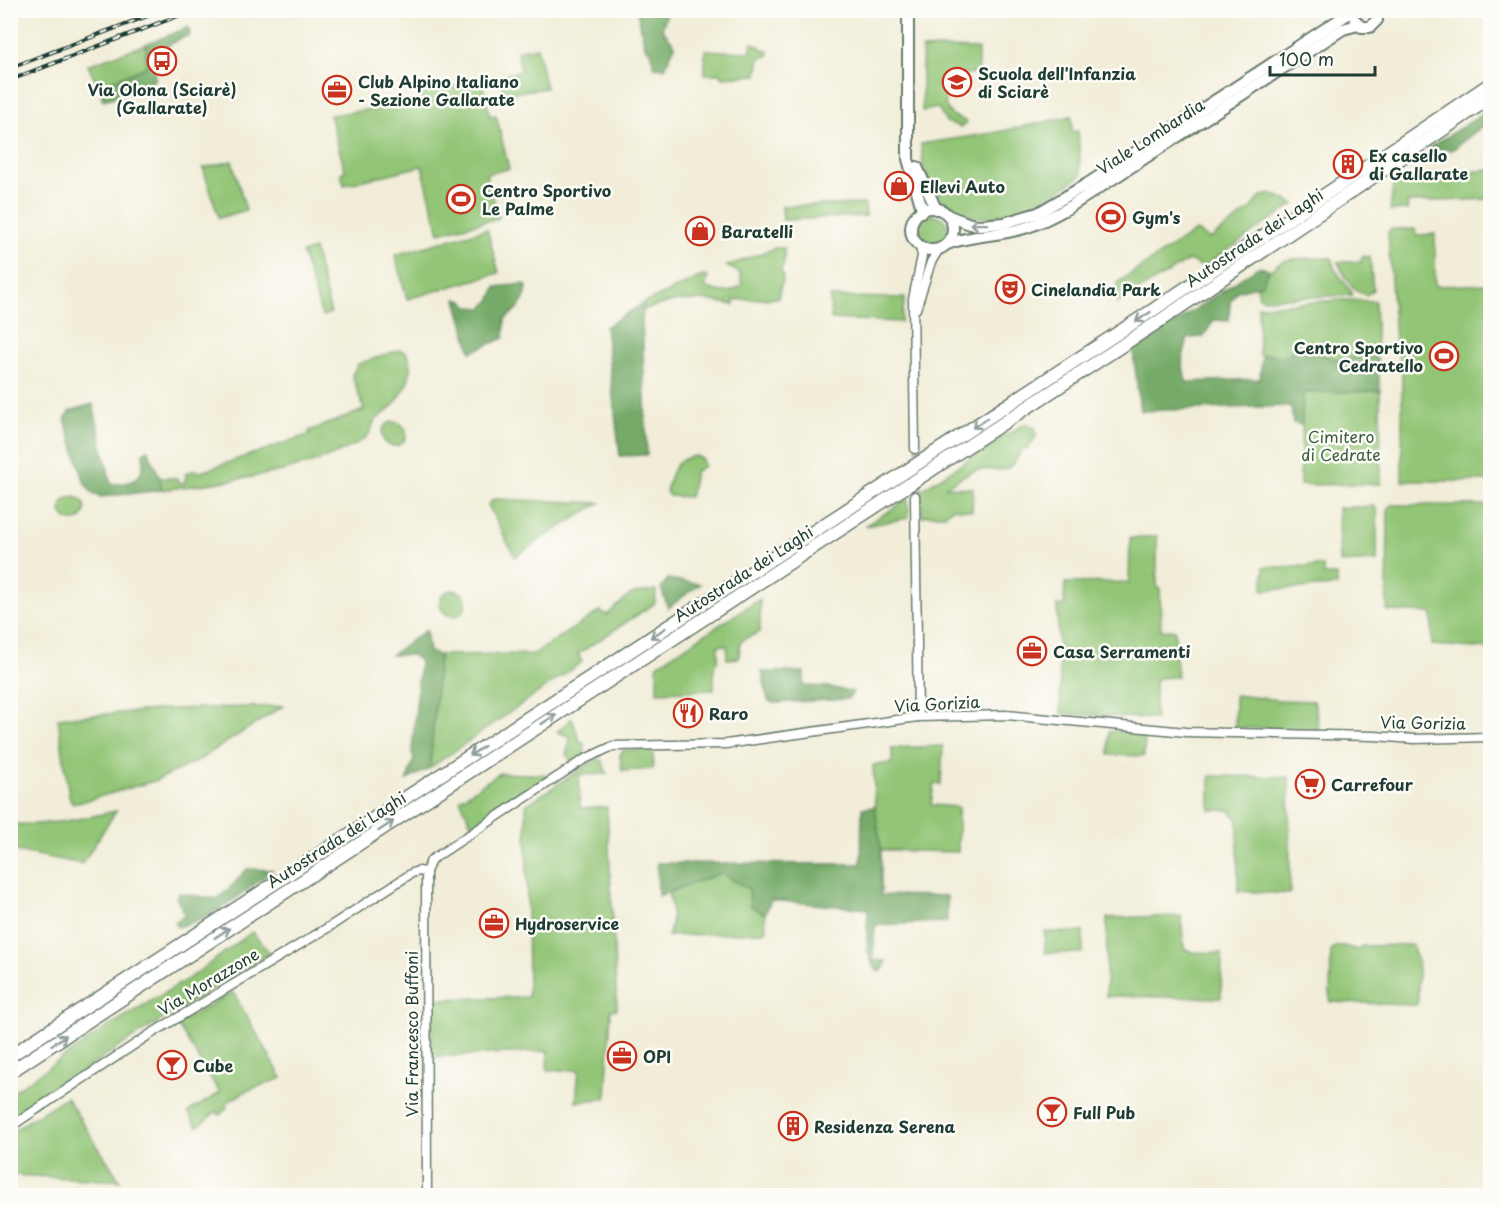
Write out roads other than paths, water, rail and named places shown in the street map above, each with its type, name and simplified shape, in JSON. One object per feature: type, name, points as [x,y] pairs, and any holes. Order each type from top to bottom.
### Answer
[{"type":"highway","name":"Autostrada dei Laghi","points":[[10,1056],[1133,323],[1491,84]]},
{"type":"highway","name":"Autostrada dei Laghi","points":[[10,1072],[1158,322],[1491,98]]},
{"type":"main road","points":[[908,10],[908,159],[922,208],[921,212]]},
{"type":"main road","points":[[914,10],[915,156],[919,174],[936,209]]},
{"type":"main road","points":[[1355,10],[1354,18],[1358,25]]},
{"type":"main road","name":"Viale Lombardia","points":[[949,216],[970,224],[980,225],[1004,223],[1038,213],[1087,184],[1355,10]]},
{"type":"main road","name":"Viale Lombardia","points":[[943,246],[966,237],[1020,230],[1068,208],[1343,29],[1358,25],[1370,27],[1380,12]]},
{"type":"main road","points":[[936,209],[949,216],[953,230],[943,246],[927,249],[916,241],[912,230],[914,219],[921,212],[936,209]]},
{"type":"street","points":[[915,449],[913,345],[915,312],[913,299],[922,256],[920,246]]},
{"type":"street","points":[[915,312],[931,262],[943,246]]},
{"type":"street","points":[[915,496],[918,717]]},
{"type":"street","name":"Via Gorizia","points":[[426,872],[431,860],[584,760],[613,746],[726,744],[918,717],[1007,715],[1186,732],[1420,739],[1491,737]]},
{"type":"street","name":"Via Morazzone","points":[[10,1127],[204,1000],[320,932],[412,873],[426,872]]},
{"type":"street","name":"Via Francesco Buffoni","points":[[426,872],[427,1196]]},
{"type":"tunnel","points":[[915,449],[915,496]]},
{"type":"railway","points":[[10,68],[163,10]]},
{"type":"railway","points":[[10,80],[193,10]]},
{"type":"place","name":"Via Olona (Sciarè) (Gallarate)","points":[[162,61]]},
{"type":"place","name":"Scuola dell'Infanzia di Sciarè","points":[[957,82]]},
{"type":"place","name":"Club Alpino Italiano - Sezione Gallarate","points":[[337,90]]},
{"type":"place","name":"Ex casello di Gallarate","points":[[1348,164]]},
{"type":"place","name":"Ellevi Auto","points":[[899,186]]},
{"type":"place","name":"Centro Sportivo Le Palme","points":[[461,199]]},
{"type":"place","name":"Gym's","points":[[1111,217]]},
{"type":"place","name":"Baratelli","points":[[700,231]]},
{"type":"place","name":"Cinelandia Park","points":[[1010,289]]},
{"type":"place","name":"Centro Sportivo Cedratello","points":[[1444,356]]},
{"type":"place","name":"Casa Serramenti","points":[[1032,651]]},
{"type":"place","name":"Raro","points":[[688,713]]},
{"type":"place","name":"Carrefour","points":[[1310,784]]},
{"type":"place","name":"Hydroservice","points":[[494,923]]},
{"type":"place","name":"OPI","points":[[622,1056]]},
{"type":"place","name":"Cube","points":[[172,1065]]},
{"type":"place","name":"Full Pub","points":[[1052,1112]]},
{"type":"place","name":"Residenza Serena","points":[[793,1126]]},
{"type":"park label","name":"Cimitero di Cedrate","points":[[1341,445]]}]
